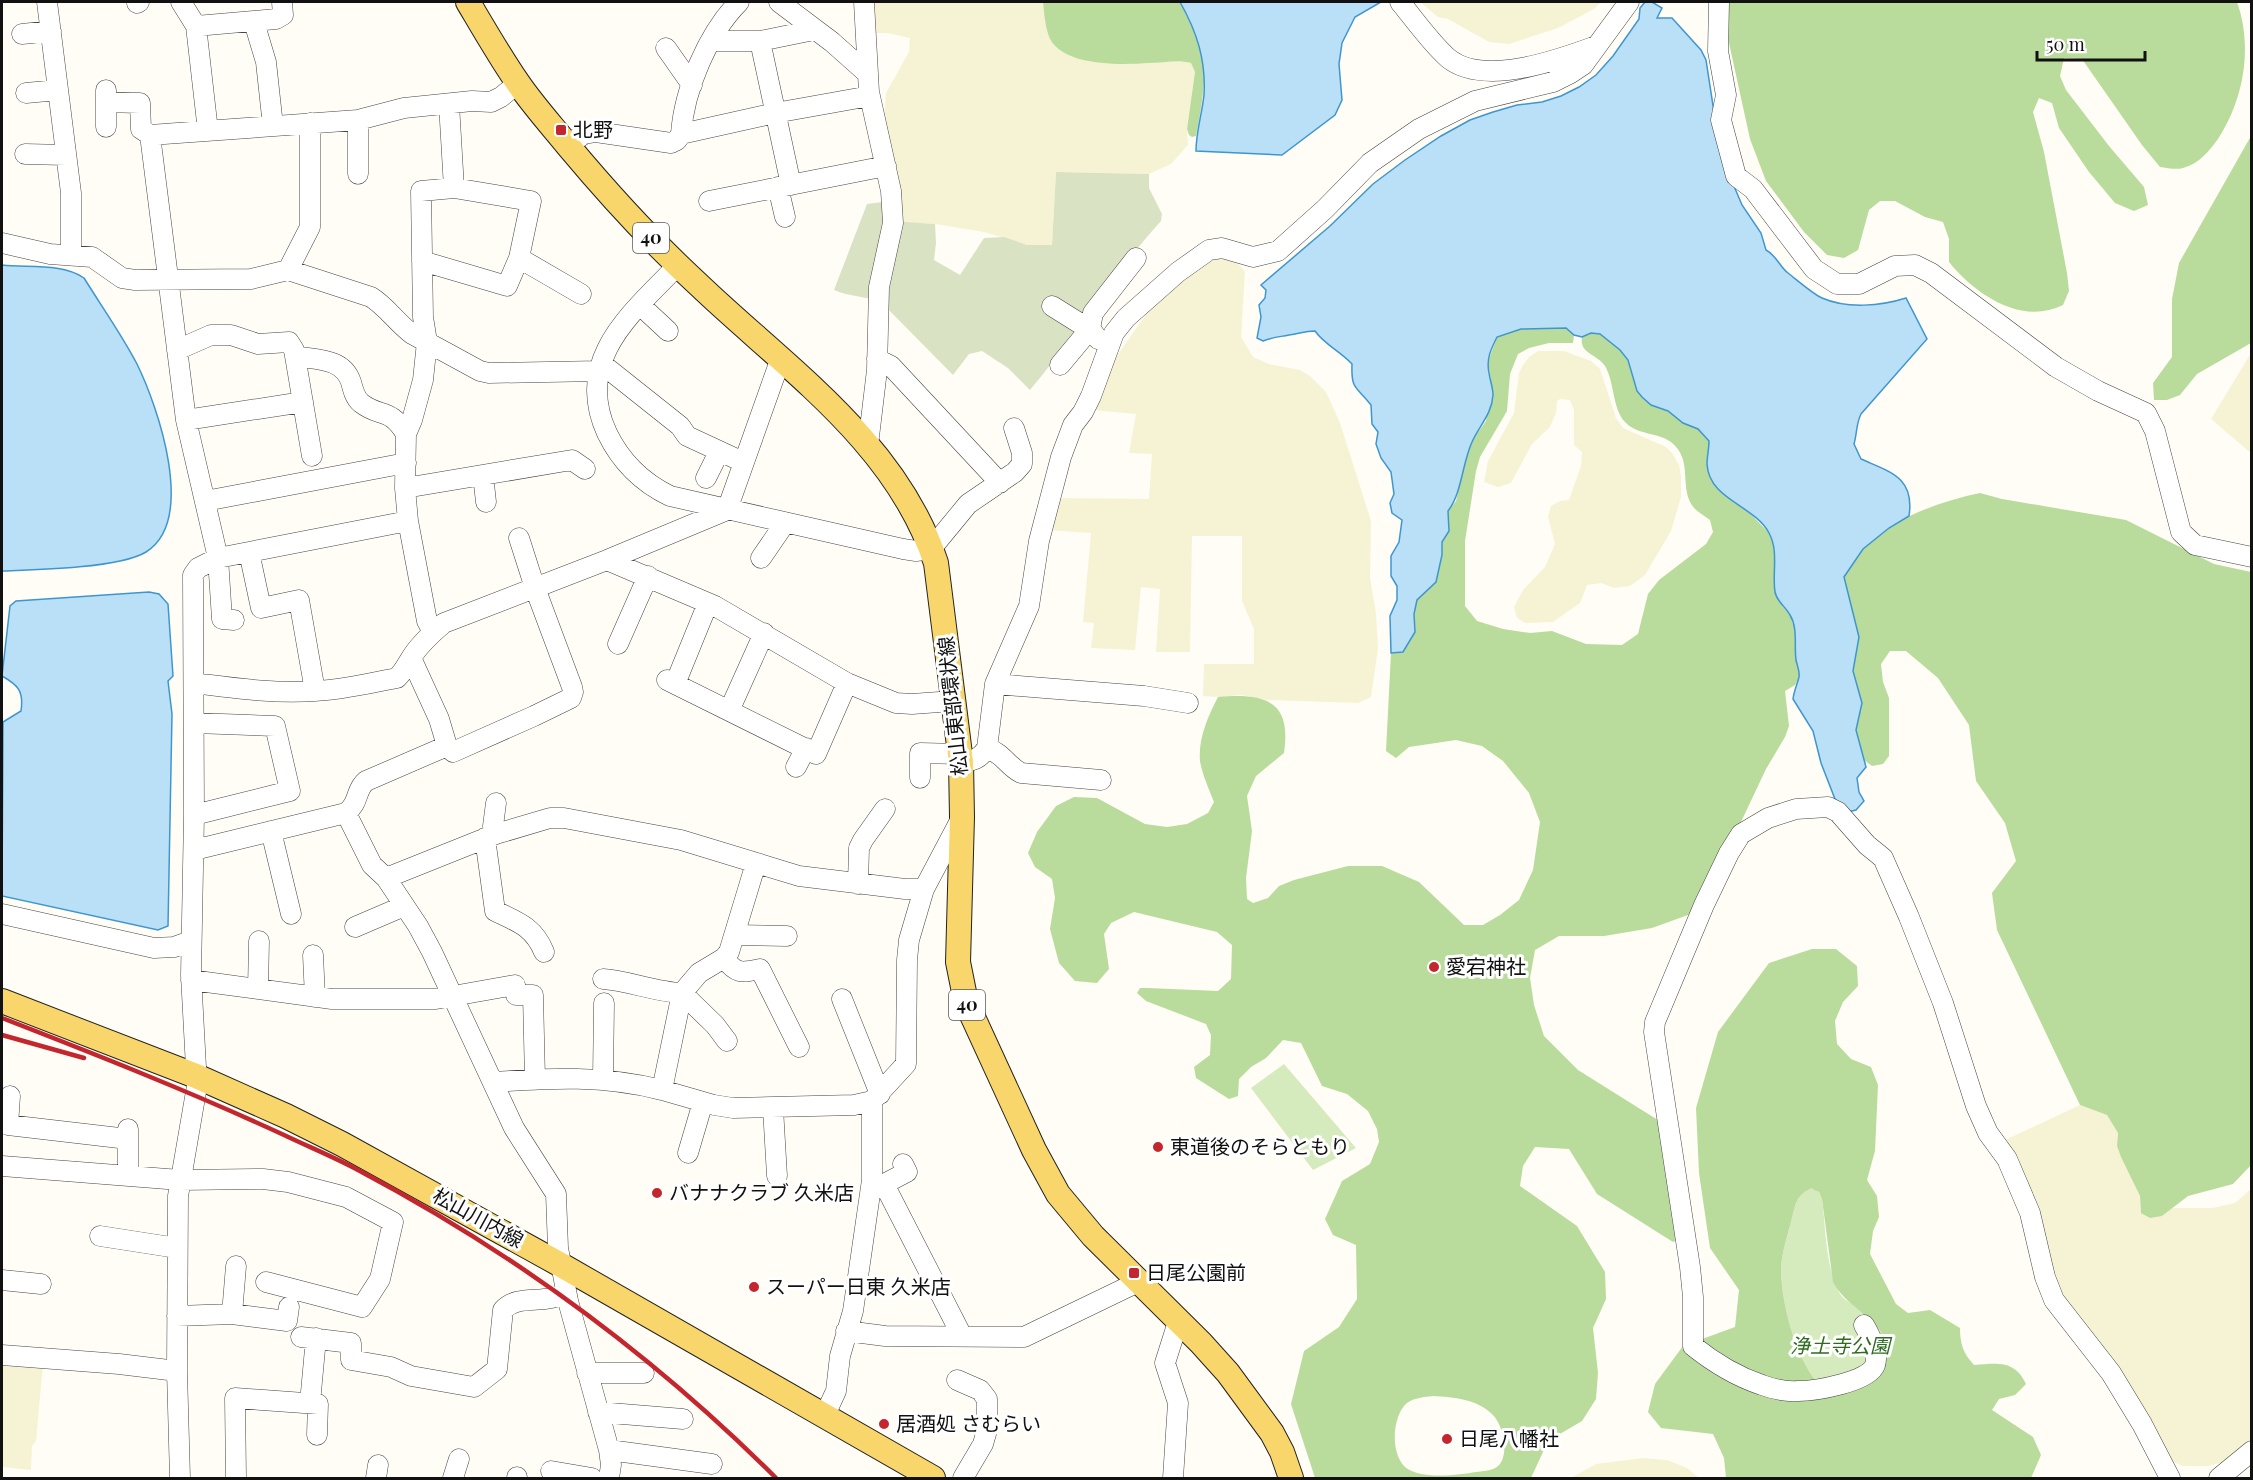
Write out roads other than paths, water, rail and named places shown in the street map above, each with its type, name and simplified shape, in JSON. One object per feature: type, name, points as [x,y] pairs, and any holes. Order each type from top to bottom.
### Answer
[{"type":"main road","name":"松山東部環状線","points":[[468,2],[518,83],[620,205],[678,265],[825,399],[868,446],[909,502],[931,549],[940,585],[960,758],[962,817],[958,962],[966,1002],[1034,1150],[1058,1194],[1093,1236],[1201,1343],[1254,1407],[1277,1443],[1291,1479]]},
{"type":"main road","name":"松山川内線","points":[[2,1001],[196,1076],[342,1144],[561,1265],[933,1479]]},
{"type":"street","points":[[47,2],[70,192],[71,255]]},
{"type":"street","points":[[181,2],[196,26],[208,131]]},
{"type":"street","points":[[196,26],[276,19],[283,15],[282,2]]},
{"type":"street","points":[[779,2],[832,42],[868,74]]},
{"type":"street","points":[[864,2],[870,96],[891,191],[894,223],[879,287],[878,359],[868,446]]},
{"type":"street","points":[[1400,2],[1449,58],[1473,69],[1488,71],[1554,61],[1596,46]]},
{"type":"street","points":[[920,778],[920,753],[973,761],[981,757],[987,748],[995,684],[1029,606],[1039,542],[1061,457],[1073,425],[1091,396],[1114,333],[1126,318],[1195,258],[1209,250],[1222,248],[1253,257],[1278,251],[1325,209],[1354,178],[1393,146],[1446,114],[1475,101],[1553,82],[1583,65],[1629,2]]},
{"type":"street","points":[[1719,2],[1718,51],[1726,95],[1721,120],[1736,176],[1753,189],[1814,269],[1837,284],[1859,284],[1895,266],[1915,265],[1931,273],[2056,368],[2146,413],[2155,430],[2181,532],[2195,545],[2252,556]]},
{"type":"street","points":[[568,145],[584,134],[596,132],[662,143],[671,143],[676,140],[681,134],[682,118],[692,85],[711,41],[734,4]]},
{"type":"street","points":[[254,22],[266,62],[273,126]]},
{"type":"street","points":[[711,41],[760,41],[814,30]]},
{"type":"street","points":[[22,34],[51,31]]},
{"type":"street","points":[[760,41],[775,113],[784,186],[785,217]]},
{"type":"street","points":[[666,48],[692,85]]},
{"type":"street","points":[[106,127],[106,96],[140,103],[141,129],[150,135],[358,120],[404,108],[491,102],[518,83]]},
{"type":"street","points":[[26,93],[58,90]]},
{"type":"street","points":[[681,134],[775,113],[870,96]]},
{"type":"street","points":[[449,104],[454,188]]},
{"type":"street","points":[[358,120],[358,174]]},
{"type":"street","points":[[288,270],[310,227],[310,123]]},
{"type":"street","points":[[150,135],[186,420],[218,558],[222,619],[234,620]]},
{"type":"street","points":[[25,154],[66,155]]},
{"type":"street","points":[[709,201],[886,166]]},
{"type":"street","points":[[422,261],[507,286],[519,258],[531,201],[454,188],[422,191],[422,261],[423,317],[428,342],[423,380],[406,434],[405,488],[408,521],[427,621],[433,632]]},
{"type":"street","points":[[2,243],[40,252],[92,256],[122,278],[251,279],[288,270],[371,297],[381,303],[405,329],[480,371],[489,373],[601,368],[680,426],[687,436],[743,462]]},
{"type":"street","points":[[519,258],[580,294]]},
{"type":"street","points":[[1060,365],[1090,329],[1093,313],[1136,258]]},
{"type":"street","points":[[678,265],[621,325],[611,340],[596,390],[603,424],[622,459],[638,477],[670,496],[903,549],[916,551],[931,549],[968,504],[1015,472],[1022,464],[1022,453],[1014,428]]},
{"type":"street","points":[[640,305],[668,331]]},
{"type":"street","points":[[1052,306],[1090,329],[1108,353]]},
{"type":"street","points":[[177,350],[211,336],[231,334],[258,344],[289,342],[295,356],[312,456]]},
{"type":"street","points":[[295,356],[333,362],[342,367],[348,374],[358,400],[366,406],[391,415],[400,423],[406,434]]},
{"type":"street","points":[[194,683],[272,692],[315,691],[397,678],[404,672],[411,658],[433,632],[444,623],[607,560],[727,510],[781,358]]},
{"type":"street","points":[[878,359],[891,366],[1000,483]]},
{"type":"street","points":[[186,420],[303,402]]},
{"type":"street","points":[[706,478],[719,452]]},
{"type":"street","points":[[405,488],[572,460],[585,469]]},
{"type":"street","points":[[205,501],[406,463]]},
{"type":"street","points":[[483,475],[486,502]]},
{"type":"street","points":[[180,1479],[177,1371],[178,1196],[196,1095],[191,980],[195,723],[193,575],[198,568],[218,558],[408,521]]},
{"type":"street","points":[[761,558],[785,523]]},
{"type":"street","points":[[411,658],[439,719],[447,746],[453,752],[570,698],[573,692],[572,687],[519,538]]},
{"type":"street","points":[[249,552],[261,608],[299,600],[315,691]]},
{"type":"street","points":[[607,560],[708,603],[764,633],[847,683],[896,703],[912,704],[953,700]]},
{"type":"street","points":[[618,644],[648,576]]},
{"type":"street","points":[[708,603],[671,682],[816,753],[847,683]]},
{"type":"street","points":[[729,711],[764,633]]},
{"type":"street","points":[[995,684],[1144,696],[1188,703]]},
{"type":"street","points":[[194,815],[291,790],[275,726],[195,723]]},
{"type":"street","points":[[194,850],[346,813],[353,807],[362,784],[366,781],[447,746]]},
{"type":"street","points":[[796,766],[806,748]]},
{"type":"street","points":[[987,748],[998,752],[1007,760],[1011,768],[1021,773],[1101,780]]},
{"type":"street","points":[[496,803],[490,836],[495,911],[524,925],[538,938],[544,952]]},
{"type":"street","points":[[1864,1325],[1876,1356],[1875,1365],[1869,1373],[1856,1380],[1799,1392],[1762,1386],[1732,1371],[1693,1346],[1693,1297],[1690,1267],[1654,1032],[1655,1022],[1704,905],[1728,853],[1741,834],[1768,818],[1796,809],[1817,806],[1828,807],[1838,812],[1867,845],[1883,858],[1910,917],[1943,1003],[1976,1106],[1988,1133],[2007,1159],[2030,1213],[2045,1277],[2054,1300],[2111,1373],[2142,1424],[2170,1479]]},
{"type":"street","points":[[858,884],[859,848],[885,809]]},
{"type":"street","points":[[346,813],[372,865],[386,878],[427,943],[514,1128],[556,1194],[561,1265],[587,1373],[609,1450],[611,1465],[609,1479]]},
{"type":"street","points":[[493,1082],[535,1079],[603,1079],[629,1082],[733,1108],[854,1105],[876,1098],[906,1064],[909,940],[924,889],[962,817]]},
{"type":"street","points":[[386,878],[490,836],[550,818],[579,819],[681,840],[799,876],[858,884],[924,889]]},
{"type":"street","points":[[271,831],[291,914]]},
{"type":"street","points":[[663,1090],[682,993],[699,973],[724,958],[729,952],[756,863]]},
{"type":"street","points":[[355,927],[404,906]]},
{"type":"street","points":[[2,914],[154,948],[174,947],[191,941]]},
{"type":"street","points":[[734,935],[787,936]]},
{"type":"street","points":[[258,989],[259,941]]},
{"type":"street","points":[[313,955],[315,997]]},
{"type":"street","points":[[724,958],[732,969],[747,972],[760,969],[799,1047]]},
{"type":"street","points":[[603,979],[626,981],[667,992],[682,993],[715,1025],[727,1041]]},
{"type":"street","points":[[191,980],[332,999],[436,999],[515,985],[516,995],[533,995],[535,1079]]},
{"type":"street","points":[[824,1417],[836,1391],[840,1356],[853,1311],[878,1185],[876,1098],[842,999]]},
{"type":"street","points":[[603,1079],[604,1003]]},
{"type":"street","points":[[10,1096],[8,1125],[128,1134],[128,1176]]},
{"type":"street","points":[[688,1153],[703,1102]]},
{"type":"street","points":[[773,1108],[777,1176]]},
{"type":"street","points":[[878,1185],[907,1172],[903,1164]]},
{"type":"street","points":[[2,1166],[180,1180],[262,1179],[288,1182],[346,1197],[393,1222],[380,1279],[362,1307],[266,1281]]},
{"type":"street","points":[[878,1185],[962,1336]]},
{"type":"street","points":[[100,1236],[177,1248]]},
{"type":"street","points":[[232,1314],[236,1266]]},
{"type":"street","points":[[2,1280],[41,1284]]},
{"type":"street","points":[[846,1331],[885,1336],[1024,1337],[1138,1282]]},
{"type":"street","points":[[310,1403],[308,1338],[351,1343],[351,1360],[391,1367],[411,1376],[474,1387],[497,1369],[503,1310],[509,1304],[517,1301],[553,1298],[561,1296],[566,1291]]},
{"type":"street","points":[[177,1316],[232,1314],[288,1321],[289,1307]]},
{"type":"street","points":[[1173,1479],[1178,1403],[1165,1363],[1178,1322]]},
{"type":"street","points":[[2,1355],[177,1371]]},
{"type":"street","points":[[587,1373],[644,1373]]},
{"type":"street","points":[[957,1380],[980,1390],[987,1399],[988,1406],[984,1444],[963,1479]]},
{"type":"street","points":[[236,1479],[235,1398],[318,1404],[317,1435]]},
{"type":"street","points":[[598,1412],[683,1419]]},
{"type":"street","points":[[609,1450],[712,1464]]},
{"type":"street","points":[[2220,1479],[2252,1451]]},
{"type":"street","points":[[453,1479],[459,1459]]},
{"type":"street","points":[[551,1471],[592,1479]]},
{"type":"water","points":[[1180,2],[1381,2],[1355,17],[1342,43],[1339,64],[1342,100],[1335,115],[1282,155],[1196,151],[1204,95],[1202,58],[1196,35]]},
{"type":"water","points":[[1645,2],[1652,2],[1662,8],[1657,18],[1672,18],[1701,50],[1706,60],[1716,125],[1728,172],[1742,205],[1761,233],[1766,250],[1805,287],[1818,296],[1832,301],[1864,305],[1906,298],[1927,339],[1861,414],[1854,444],[1861,459],[1891,472],[1904,484],[1910,503],[1909,516],[1889,528],[1863,549],[1844,577],[1859,637],[1853,671],[1862,703],[1856,730],[1866,767],[1857,778],[1859,792],[1864,801],[1856,810],[1848,812],[1835,799],[1821,763],[1813,731],[1793,699],[1799,675],[1795,631],[1790,615],[1777,599],[1775,592],[1775,555],[1769,533],[1753,515],[1715,486],[1707,464],[1709,441],[1698,429],[1683,423],[1668,411],[1651,405],[1642,397],[1637,391],[1628,360],[1620,350],[1600,334],[1591,333],[1582,337],[1574,335],[1566,328],[1521,329],[1497,337],[1488,363],[1493,392],[1492,402],[1472,442],[1456,496],[1448,511],[1449,531],[1442,542],[1442,555],[1436,582],[1417,600],[1414,614],[1415,632],[1403,652],[1391,653],[1390,616],[1397,600],[1397,586],[1391,576],[1391,556],[1399,542],[1402,520],[1392,513],[1390,503],[1394,494],[1391,472],[1381,458],[1376,444],[1378,432],[1372,424],[1371,405],[1354,383],[1352,364],[1315,331],[1263,341],[1257,338],[1261,317],[1259,305],[1265,298],[1266,290],[1261,285],[1330,226],[1373,184],[1441,136],[1470,120],[1517,105],[1542,102],[1579,87],[1596,75],[1613,56],[1639,19],[1640,8]]},
{"type":"water","points":[[2,265],[55,268],[84,278],[137,364],[146,383],[163,434],[171,490],[169,515],[161,536],[146,552],[117,562],[98,565],[2,571]]},
{"type":"water","points":[[149,592],[159,594],[168,604],[173,676],[168,681],[172,714],[168,926],[158,930],[2,896],[3,722],[21,711],[22,704],[19,689],[2,676],[10,606],[16,601]]},
{"type":"railway","points":[[2,1018],[144,1074],[249,1119],[349,1165],[415,1201],[525,1271],[630,1348],[681,1390],[776,1478]]},
{"type":"railway","points":[[2,1035],[84,1058]]},
{"type":"place","name":"北野","points":[[561,130]]},
{"type":"place","name":"愛宕神社","points":[[1434,967]]},
{"type":"place","name":"東道後のそらともり","points":[[1158,1147]]},
{"type":"place","name":"バナナクラブ 久米店","points":[[657,1193]]},
{"type":"place","name":"日尾公園前","points":[[1134,1273]]},
{"type":"place","name":"スーパー日東 久米店","points":[[754,1287]]},
{"type":"place","name":"居酒処 さむらい","points":[[884,1424]]},
{"type":"place","name":"日尾八幡社","points":[[1447,1439]]},
{"type":"park label","name":"浄土寺公園","points":[[1840,1346]]}]
